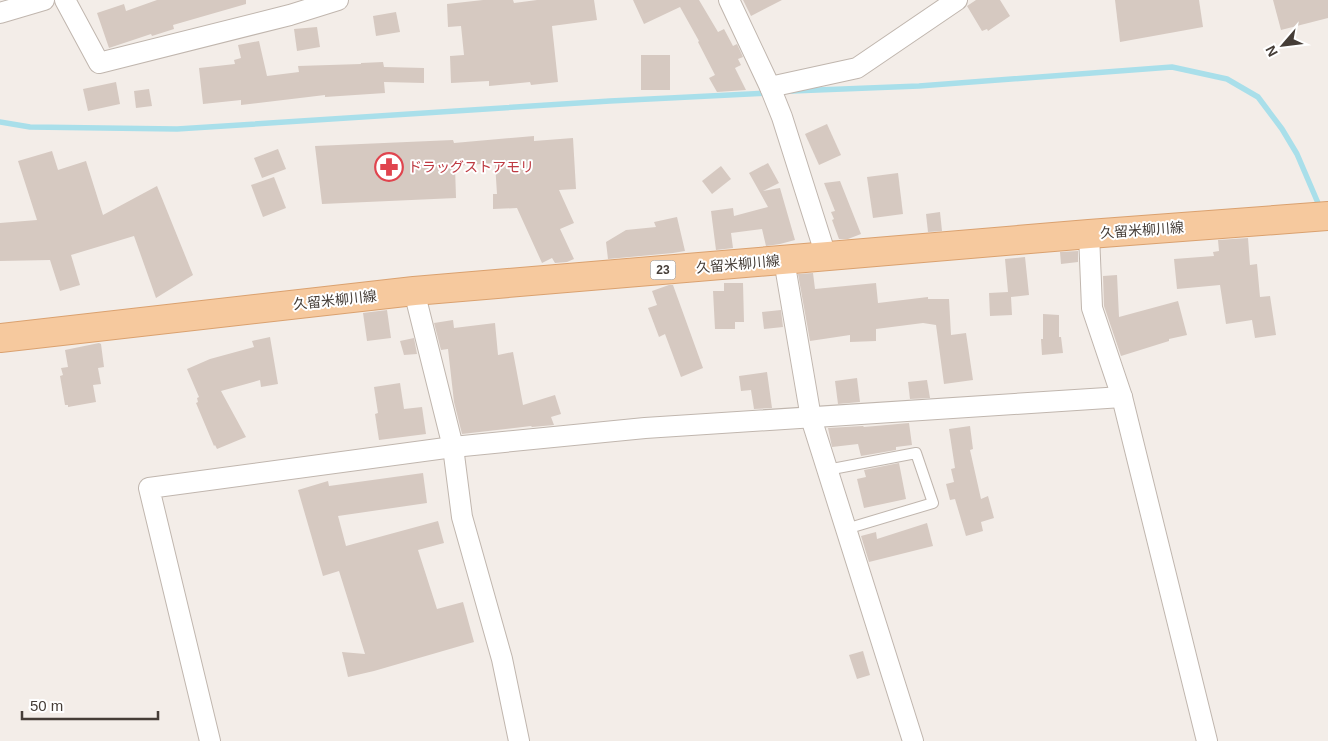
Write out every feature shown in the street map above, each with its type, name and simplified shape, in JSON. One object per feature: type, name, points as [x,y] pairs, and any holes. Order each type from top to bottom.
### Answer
[{"type":"main road","name":"久留米柳川線","points":[[0,338],[414,291],[1089,234],[1328,216]]},
{"type":"street","points":[[0,13],[44,0]]},
{"type":"street","points":[[65,0],[99,63],[290,15],[338,0]]},
{"type":"street","points":[[729,0],[782,117],[826,256]]},
{"type":"street","points":[[770,87],[857,68],[958,0]]},
{"type":"street","points":[[1089,234],[1092,308],[1122,397],[1207,741]]},
{"type":"street","points":[[784,260],[811,418],[912,741]]},
{"type":"street","points":[[414,291],[453,447],[462,517],[502,659],[519,741]]},
{"type":"street","points":[[210,741],[149,488],[453,447],[644,428],[1122,397]]},
{"type":"lane","points":[[827,470],[916,453],[933,503],[846,529]]},
{"type":"building","points":[[157,0],[246,0],[246,4],[173,25],[174,29],[152,36],[151,34],[109,48],[97,13],[124,4],[126,11]]},
{"type":"building","points":[[483,0],[513,0],[514,3],[537,0],[594,0],[597,20],[552,26],[558,82],[531,85],[530,82],[489,86],[489,81],[451,83],[450,56],[464,55],[461,26],[448,27],[447,4]]},
{"type":"building","points":[[633,0],[699,0],[718,32],[724,29],[733,46],[737,44],[743,57],[738,59],[741,65],[735,68],[746,90],[717,92],[709,78],[715,75],[680,7],[644,24]]},
{"type":"building","points":[[743,0],[782,0],[751,16]]},
{"type":"building","points":[[976,0],[1000,0],[1010,16],[988,31],[987,29],[982,31],[967,6]]},
{"type":"building","points":[[1115,0],[1199,0],[1203,27],[1120,42]]},
{"type":"building","points":[[1273,0],[1328,0],[1328,18],[1281,30]]},
{"type":"building","points":[[396,12],[400,32],[376,36],[373,16]]},
{"type":"building","points":[[317,27],[320,47],[297,51],[294,29]]},
{"type":"building","points":[[259,41],[267,76],[299,72],[298,66],[383,62],[384,67],[424,68],[424,83],[384,82],[385,93],[325,97],[325,95],[241,105],[241,100],[203,104],[199,68],[235,64],[234,60],[241,58],[238,45]]},
{"type":"building","points":[[641,55],[670,55],[670,90],[641,90]]},
{"type":"building","points":[[116,82],[120,104],[88,111],[83,89]]},
{"type":"building","points":[[149,89],[152,106],[136,108],[134,91]]},
{"type":"building","points":[[827,124],[841,155],[819,165],[805,134]]},
{"type":"building","points":[[534,136],[534,141],[573,138],[576,189],[559,190],[574,223],[560,229],[574,259],[567,262],[555,263],[552,258],[542,263],[517,208],[493,209],[493,194],[497,194],[495,163],[455,166],[456,198],[322,204],[315,146],[453,140],[454,143]]},
{"type":"building","points":[[278,149],[286,169],[262,178],[254,158]]},
{"type":"building","points":[[52,151],[58,170],[86,161],[103,215],[157,186],[193,275],[156,298],[134,236],[71,255],[80,285],[60,291],[50,260],[0,261],[0,223],[37,220],[18,161]]},
{"type":"building","points":[[768,163],[779,183],[763,191],[780,188],[795,240],[766,246],[762,229],[731,233],[733,248],[716,250],[711,211],[733,208],[734,216],[768,207],[749,173]]},
{"type":"building","points":[[721,166],[731,179],[712,194],[702,181]]},
{"type":"building","points":[[898,173],[903,214],[873,218],[867,177]]},
{"type":"building","points":[[274,177],[286,208],[263,217],[251,185]]},
{"type":"building","points":[[840,181],[861,234],[848,239],[839,239],[832,220],[834,219],[831,212],[835,211],[824,183]]},
{"type":"building","points":[[940,212],[942,231],[928,232],[926,214]]},
{"type":"building","points":[[677,217],[685,251],[608,259],[606,242],[626,230],[656,227],[654,222]]},
{"type":"building","points":[[1248,238],[1250,265],[1257,264],[1260,297],[1270,296],[1276,335],[1255,338],[1252,320],[1226,324],[1220,285],[1177,289],[1174,259],[1214,256],[1213,252],[1219,251],[1218,240]]},
{"type":"building","points":[[1078,251],[1078,262],[1061,264],[1060,252]]},
{"type":"building","points":[[1025,257],[1029,295],[1011,297],[1012,315],[990,316],[989,293],[1008,292],[1005,259]]},
{"type":"building","points":[[813,273],[815,289],[876,283],[878,303],[928,297],[928,299],[949,299],[951,335],[966,333],[973,380],[944,384],[936,325],[923,323],[876,329],[876,341],[850,342],[850,335],[810,341],[798,274]]},
{"type":"building","points":[[1117,275],[1119,317],[1178,301],[1187,335],[1169,339],[1169,341],[1121,356],[1104,306],[1103,276]]},
{"type":"building","points":[[724,283],[743,283],[744,322],[735,322],[735,329],[715,329],[713,291],[724,291]]},
{"type":"building","points":[[673,285],[703,368],[681,377],[665,334],[659,337],[648,308],[657,305],[652,291]]},
{"type":"building","points":[[387,310],[391,338],[367,341],[363,313]]},
{"type":"building","points":[[781,310],[783,327],[764,329],[762,312]]},
{"type":"building","points":[[1043,314],[1059,315],[1059,337],[1061,337],[1063,353],[1042,355]]},
{"type":"building","points":[[453,320],[454,328],[495,323],[498,355],[513,352],[523,405],[555,395],[561,414],[551,417],[554,425],[462,434],[454,402],[448,349],[441,350],[434,323]]},
{"type":"building","points":[[270,337],[278,384],[261,387],[260,380],[221,391],[246,437],[217,449],[196,403],[199,397],[187,369],[210,359],[254,347],[252,341]]},
{"type":"building","points":[[414,338],[417,354],[404,355],[400,341]]},
{"type":"building","points":[[101,344],[104,367],[98,368],[101,384],[93,385],[96,402],[68,407],[68,405],[65,405],[60,376],[63,375],[61,368],[68,367],[65,350]]},
{"type":"building","points":[[767,372],[772,408],[754,409],[751,390],[741,391],[739,376]]},
{"type":"building","points":[[857,378],[860,402],[838,404],[835,381]]},
{"type":"building","points":[[927,380],[930,398],[910,399],[908,382]]},
{"type":"building","points":[[400,383],[404,409],[422,407],[426,434],[379,440],[375,414],[378,413],[374,387]]},
{"type":"building","points":[[909,423],[912,445],[896,447],[896,450],[861,456],[858,444],[832,447],[828,428],[864,427]]},
{"type":"building","points":[[970,426],[973,449],[970,450],[981,499],[988,496],[994,518],[981,522],[983,531],[966,536],[955,499],[950,500],[946,484],[954,482],[951,469],[955,468],[949,429]]},
{"type":"building","points":[[899,463],[906,499],[864,508],[857,479],[866,477],[864,470]]},
{"type":"building","points":[[423,473],[427,503],[338,516],[346,546],[438,521],[444,543],[418,550],[437,609],[463,602],[474,642],[348,677],[342,652],[365,654],[339,571],[323,576],[298,490],[328,481],[329,486]]},
{"type":"building","points":[[927,523],[933,546],[869,562],[861,536],[876,532],[877,539]]},
{"type":"building","points":[[863,651],[870,675],[857,679],[849,655]]},
{"type":"waterway","points":[[792,91],[919,86],[1172,67],[1227,79],[1258,97],[1282,129],[1297,154],[1321,210]]},
{"type":"waterway","points":[[0,122],[30,127],[177,129],[610,101],[768,93]]},
{"type":"place","name":"ドラッグストアモリ","points":[[389,167]]}]
